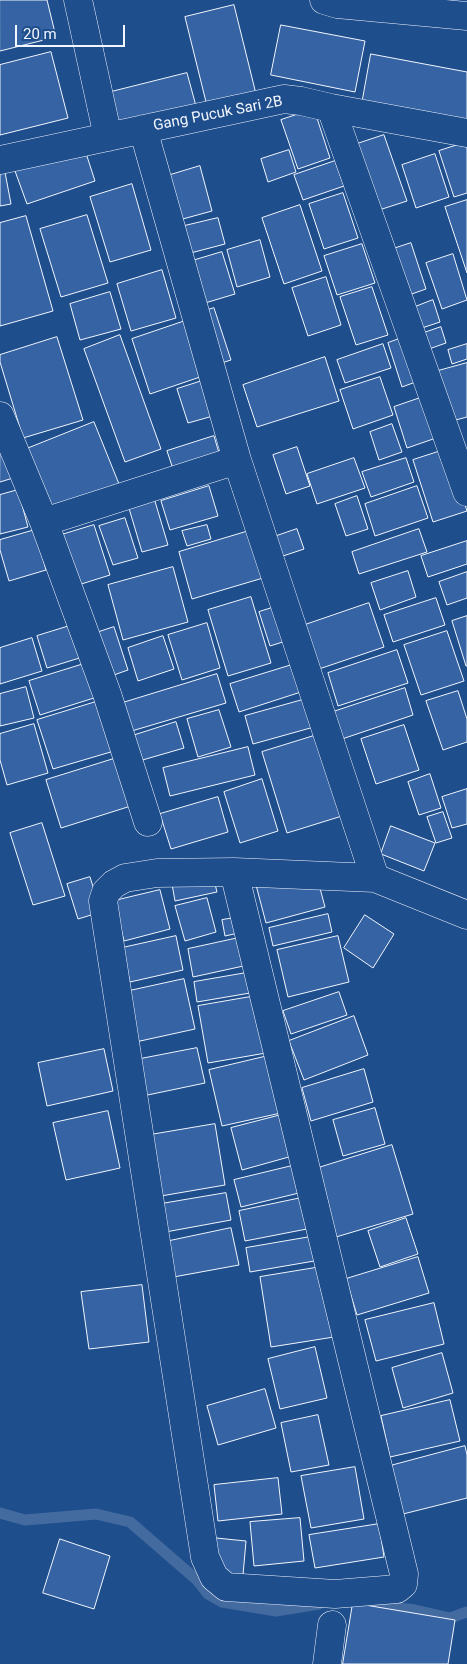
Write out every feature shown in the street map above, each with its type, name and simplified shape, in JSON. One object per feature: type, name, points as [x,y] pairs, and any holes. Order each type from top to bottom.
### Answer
[{"type":"street","points":[[78,0],[108,137]]},
{"type":"street","points":[[324,0],[337,4],[467,16]]},
{"type":"street","name":"Gang Pucuk Sari 2B","points":[[0,160],[284,100],[301,101],[467,134]]},
{"type":"street","points":[[331,108],[467,492]]},
{"type":"street","points":[[143,129],[237,460],[375,878]]},
{"type":"street","points":[[0,416],[44,522],[107,694],[148,822]]},
{"type":"street","points":[[44,522],[237,460]]},
{"type":"street","points":[[234,872],[403,1567],[403,1584],[397,1589],[336,1594],[226,1587],[214,1577],[205,1557],[103,902],[106,892],[114,884],[126,878],[157,873],[234,872],[375,878],[467,916]]},
{"type":"street","points":[[327,1664],[332,1625]]},
{"type":"building","points":[[0,0],[47,0],[56,37],[0,51]]},
{"type":"building","points":[[234,5],[256,94],[207,106],[185,17]]},
{"type":"building","points":[[281,25],[365,41],[355,92],[271,75]]},
{"type":"building","points":[[51,52],[68,118],[0,135],[0,65]]},
{"type":"building","points":[[371,54],[467,72],[467,123],[362,104]]},
{"type":"building","points":[[187,73],[196,106],[116,126],[107,93]]},
{"type":"building","points":[[314,109],[330,158],[298,169],[281,120]]},
{"type":"building","points":[[384,135],[407,201],[376,211],[354,145]]},
{"type":"building","points":[[467,142],[467,193],[454,197],[439,151]]},
{"type":"building","points":[[84,147],[95,181],[27,204],[15,171]]},
{"type":"building","points":[[289,150],[296,172],[268,182],[261,159]]},
{"type":"building","points":[[435,154],[449,197],[416,208],[402,165]]},
{"type":"building","points":[[335,161],[344,186],[303,200],[294,175]]},
{"type":"building","points":[[200,166],[212,211],[179,220],[167,176]]},
{"type":"building","points":[[4,167],[11,204],[0,206],[0,168]]},
{"type":"building","points":[[132,184],[151,250],[110,262],[90,197]]},
{"type":"building","points":[[343,193],[358,238],[324,249],[309,204]]},
{"type":"building","points":[[467,200],[467,273],[445,207]]},
{"type":"building","points":[[300,205],[322,271],[284,284],[262,218]]},
{"type":"building","points":[[87,215],[108,283],[61,297],[40,229]]},
{"type":"building","points":[[26,216],[53,311],[0,326],[0,223]]},
{"type":"building","points":[[218,218],[225,244],[183,255],[176,228]]},
{"type":"building","points":[[260,240],[270,277],[237,287],[227,250]]},
{"type":"building","points":[[411,243],[426,289],[406,296],[390,250]]},
{"type":"building","points":[[362,244],[375,283],[337,295],[324,256]]},
{"type":"building","points":[[222,252],[235,294],[195,306],[182,264]]},
{"type":"building","points":[[453,254],[467,300],[442,309],[426,263]]},
{"type":"building","points":[[162,270],[176,318],[131,331],[117,284]]},
{"type":"building","points":[[326,277],[341,325],[308,336],[292,288]]},
{"type":"building","points":[[372,287],[388,335],[356,345],[340,297]]},
{"type":"building","points":[[110,292],[121,329],[80,340],[70,304]]},
{"type":"building","points":[[433,300],[440,322],[422,328],[415,307]]},
{"type":"building","points":[[214,308],[231,360],[215,365],[198,313]]},
{"type":"building","points":[[185,321],[203,376],[150,394],[132,339]]},
{"type":"building","points":[[441,327],[446,343],[426,350],[421,334]]},
{"type":"building","points":[[120,335],[161,449],[125,462],[84,349]]},
{"type":"building","points":[[407,336],[421,380],[402,387],[388,343]]},
{"type":"building","points":[[57,337],[83,420],[23,438],[0,362],[0,355]]},
{"type":"building","points":[[383,344],[391,368],[345,383],[337,360]]},
{"type":"building","points":[[467,344],[467,359],[452,364],[448,350]]},
{"type":"building","points":[[325,357],[339,401],[257,427],[243,385]]},
{"type":"building","points":[[467,363],[467,417],[452,421],[438,371]]},
{"type":"building","points":[[380,377],[393,415],[353,429],[340,390]]},
{"type":"building","points":[[202,381],[213,416],[188,423],[177,389]]},
{"type":"building","points":[[426,396],[439,437],[407,448],[394,407]]},
{"type":"building","points":[[94,422],[119,484],[49,512],[24,450]]},
{"type":"building","points":[[392,424],[402,452],[379,460],[370,432]]},
{"type":"building","points":[[0,435],[13,478],[0,482]]},
{"type":"building","points":[[214,436],[219,453],[173,469],[167,451]]},
{"type":"building","points":[[297,447],[310,486],[286,494],[273,455]]},
{"type":"building","points":[[447,449],[467,511],[433,522],[413,460]]},
{"type":"building","points":[[354,458],[365,488],[317,504],[307,474]]},
{"type":"building","points":[[406,458],[414,482],[371,497],[362,472]]},
{"type":"building","points":[[209,486],[218,516],[170,530],[161,501]]},
{"type":"building","points":[[417,486],[428,518],[375,536],[365,504]]},
{"type":"building","points":[[18,490],[28,527],[0,534],[0,495]]},
{"type":"building","points":[[357,496],[368,529],[346,536],[335,504]]},
{"type":"building","points":[[154,498],[168,545],[142,552],[128,505]]},
{"type":"building","points":[[125,518],[138,558],[113,565],[99,526]]},
{"type":"building","points":[[94,525],[110,575],[75,586],[58,536]]},
{"type":"building","points":[[207,525],[211,539],[187,546],[182,531]]},
{"type":"building","points":[[297,529],[304,549],[271,560],[265,540]]},
{"type":"building","points":[[419,529],[427,552],[359,574],[352,552]]},
{"type":"building","points":[[35,530],[46,570],[9,581],[0,550],[0,540]]},
{"type":"building","points":[[249,531],[263,578],[192,599],[179,552]]},
{"type":"building","points":[[467,541],[467,564],[428,577],[421,556]]},
{"type":"building","points":[[173,567],[188,622],[123,640],[108,585]]},
{"type":"building","points":[[408,571],[416,597],[380,610],[371,583]]},
{"type":"building","points":[[467,572],[467,598],[447,605],[439,582]]},
{"type":"building","points":[[251,597],[271,663],[228,676],[208,610]]},
{"type":"building","points":[[436,598],[445,625],[393,642],[384,615]]},
{"type":"building","points":[[369,603],[384,647],[316,670],[302,626]]},
{"type":"building","points":[[278,606],[289,640],[270,646],[259,612]]},
{"type":"building","points":[[467,616],[467,666],[466,666],[452,621]]},
{"type":"building","points":[[207,623],[220,668],[182,680],[168,635]]},
{"type":"building","points":[[76,624],[86,656],[47,668],[37,636]]},
{"type":"building","points":[[114,627],[128,670],[108,677],[93,634]]},
{"type":"building","points":[[447,631],[464,681],[421,695],[404,645]]},
{"type":"building","points":[[163,636],[174,669],[138,681],[128,648]]},
{"type":"building","points":[[32,638],[42,671],[0,684],[0,648]]},
{"type":"building","points":[[397,650],[408,683],[338,706],[328,673]]},
{"type":"building","points":[[87,663],[97,697],[40,715],[29,681]]},
{"type":"building","points":[[295,664],[304,691],[239,712],[230,684]]},
{"type":"building","points":[[217,674],[226,703],[125,733],[116,705]]},
{"type":"building","points":[[26,687],[34,718],[0,726],[0,694]]},
{"type":"building","points":[[405,688],[413,715],[342,739],[333,712]]},
{"type":"building","points":[[458,691],[467,719],[467,742],[443,750],[426,701]]},
{"type":"building","points":[[306,699],[314,727],[253,744],[245,716]]},
{"type":"building","points":[[99,701],[114,751],[53,769],[37,720]]},
{"type":"building","points":[[219,710],[231,747],[198,757],[187,719]]},
{"type":"building","points":[[176,722],[184,748],[139,761],[132,736]]},
{"type":"building","points":[[34,724],[48,773],[7,785],[0,760],[0,734]]},
{"type":"building","points":[[404,725],[419,770],[376,784],[361,739]]},
{"type":"building","points":[[317,735],[342,816],[287,833],[262,752]]},
{"type":"building","points":[[248,747],[255,775],[170,796],[163,768]]},
{"type":"building","points":[[120,757],[134,805],[61,828],[46,780]]},
{"type":"building","points":[[430,774],[441,808],[419,815],[408,782]]},
{"type":"building","points":[[262,779],[278,831],[240,843],[224,792]]},
{"type":"building","points":[[467,789],[467,824],[452,828],[442,797]]},
{"type":"building","points":[[218,797],[228,832],[171,849],[160,814]]},
{"type":"building","points":[[443,812],[452,838],[436,843],[427,817]]},
{"type":"building","points":[[42,823],[65,896],[33,905],[10,833]]},
{"type":"building","points":[[391,826],[435,843],[424,871],[381,854]]},
{"type":"building","points":[[213,876],[217,892],[175,901],[172,884]]},
{"type":"building","points":[[90,877],[101,912],[78,919],[67,884]]},
{"type":"building","points":[[317,877],[325,907],[266,923],[256,885]]},
{"type":"building","points":[[160,890],[170,929],[124,941],[114,901]]},
{"type":"building","points":[[207,898],[216,932],[185,941],[175,906]]},
{"type":"building","points":[[328,914],[332,932],[273,946],[269,928]]},
{"type":"building","points":[[365,915],[394,934],[373,968],[344,948]]},
{"type":"building","points":[[240,917],[243,932],[225,936],[222,920]]},
{"type":"building","points":[[176,936],[183,970],[130,982],[122,948]]},
{"type":"building","points":[[338,936],[349,982],[288,997],[277,950]]},
{"type":"building","points":[[243,937],[248,965],[193,977],[188,949]]},
{"type":"building","points":[[252,972],[256,992],[197,1002],[194,982]]},
{"type":"building","points":[[184,979],[195,1029],[131,1043],[120,993]]},
{"type":"building","points":[[339,992],[347,1015],[291,1034],[283,1011]]},
{"type":"building","points":[[256,996],[266,1053],[208,1063],[198,1006]]},
{"type":"building","points":[[354,1016],[368,1055],[304,1080],[289,1041]]},
{"type":"building","points":[[197,1048],[205,1083],[138,1097],[130,1061]]},
{"type":"building","points":[[104,1049],[113,1091],[47,1106],[38,1063]]},
{"type":"building","points":[[268,1056],[281,1113],[222,1126],[209,1070]]},
{"type":"building","points":[[364,1069],[373,1102],[311,1121],[302,1088]]},
{"type":"building","points":[[375,1108],[385,1144],[343,1156],[333,1120]]},
{"type":"building","points":[[108,1111],[120,1168],[66,1180],[53,1123]]},
{"type":"building","points":[[285,1114],[296,1155],[242,1170],[231,1128]]},
{"type":"building","points":[[215,1124],[225,1185],[155,1197],[144,1136]]},
{"type":"building","points":[[392,1145],[413,1214],[336,1237],[315,1169]]},
{"type":"building","points":[[296,1165],[303,1192],[241,1207],[234,1180]]},
{"type":"building","points":[[226,1193],[231,1220],[160,1233],[155,1205]]},
{"type":"building","points":[[306,1197],[312,1228],[245,1241],[239,1211]]},
{"type":"building","points":[[406,1218],[418,1254],[380,1267],[368,1231]]},
{"type":"building","points":[[231,1228],[239,1265],[168,1278],[160,1243]]},
{"type":"building","points":[[316,1236],[320,1260],[250,1272],[246,1248]]},
{"type":"building","points":[[418,1257],[429,1293],[357,1315],[346,1279]]},
{"type":"building","points":[[321,1267],[334,1337],[271,1347],[260,1277]]},
{"type":"building","points":[[142,1285],[149,1342],[89,1349],[81,1292]]},
{"type":"building","points":[[434,1303],[444,1344],[376,1361],[365,1320]]},
{"type":"building","points":[[315,1347],[327,1398],[280,1409],[268,1359]]},
{"type":"building","points":[[442,1353],[453,1393],[403,1408],[392,1368]]},
{"type":"building","points":[[265,1389],[276,1428],[218,1445],[207,1406]]},
{"type":"building","points":[[450,1400],[460,1441],[390,1457],[381,1416]]},
{"type":"building","points":[[318,1415],[329,1465],[291,1472],[281,1423]]},
{"type":"building","points":[[465,1446],[467,1455],[467,1498],[403,1514],[390,1466]]},
{"type":"building","points":[[355,1467],[364,1519],[311,1528],[301,1476]]},
{"type":"building","points":[[278,1478],[282,1514],[218,1521],[214,1485]]},
{"type":"building","points":[[300,1518],[304,1561],[254,1566],[250,1522]]},
{"type":"building","points":[[379,1524],[384,1557],[315,1568],[309,1535]]},
{"type":"building","points":[[216,1538],[246,1541],[243,1575],[212,1573]]},
{"type":"building","points":[[60,1539],[110,1556],[94,1609],[43,1593]]},
{"type":"building","points":[[353,1603],[455,1620],[448,1664],[343,1664]]},
{"type":"waterway","points":[[0,1513],[25,1520],[96,1514],[130,1522],[197,1580],[208,1594],[222,1602],[276,1611],[319,1604]]},
{"type":"waterway","points":[[357,1603],[415,1610],[450,1618],[467,1612]]}]
